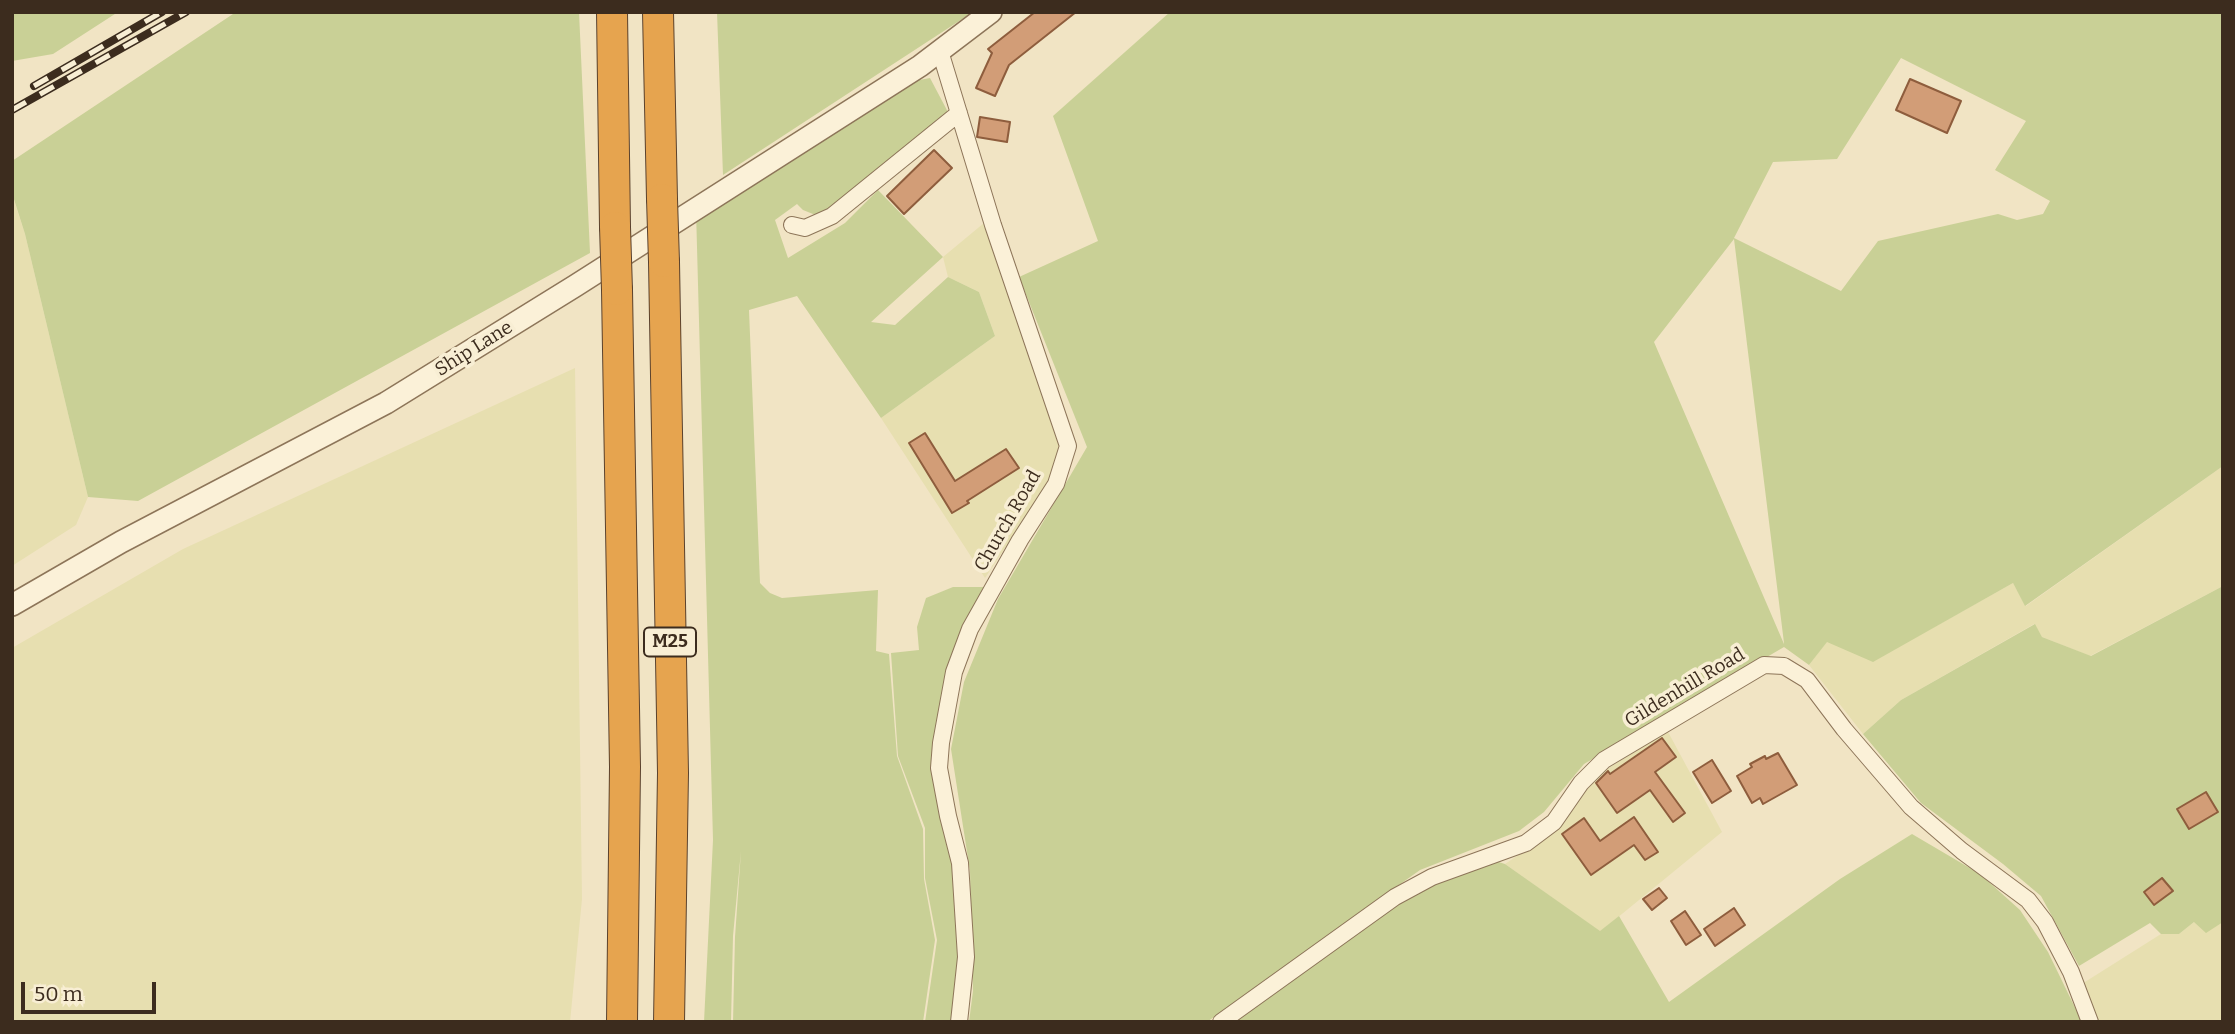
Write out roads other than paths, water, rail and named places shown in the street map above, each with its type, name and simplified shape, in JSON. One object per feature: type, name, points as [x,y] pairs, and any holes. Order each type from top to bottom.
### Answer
[{"type":"highway","name":"M25","points":[[612,12],[625,767],[622,1022]]},
{"type":"highway","name":"M25","points":[[658,12],[673,774],[669,1022]]},
{"type":"street","name":"Ship Lane","points":[[12,605],[121,542],[386,403],[920,66],[991,12]]},
{"type":"street","name":"Church Road","points":[[940,51],[1018,303],[1068,446],[1056,484],[1020,540],[970,629],[954,672],[940,743],[939,768],[960,863],[966,957],[960,1022]]},
{"type":"street","points":[[792,225],[806,228],[832,216],[959,113]]},
{"type":"street","name":"Gildenhill Road","points":[[1221,1022],[1395,898],[1433,877],[1526,843],[1554,822],[1581,783],[1604,760],[1764,665],[1784,666],[1807,680],[1844,729],[1911,807],[1962,851],[2028,900],[2045,922],[2071,972],[2090,1022]]},
{"type":"railway","points":[[34,86],[162,12]]},
{"type":"railway","points":[[12,110],[186,12]]}]
